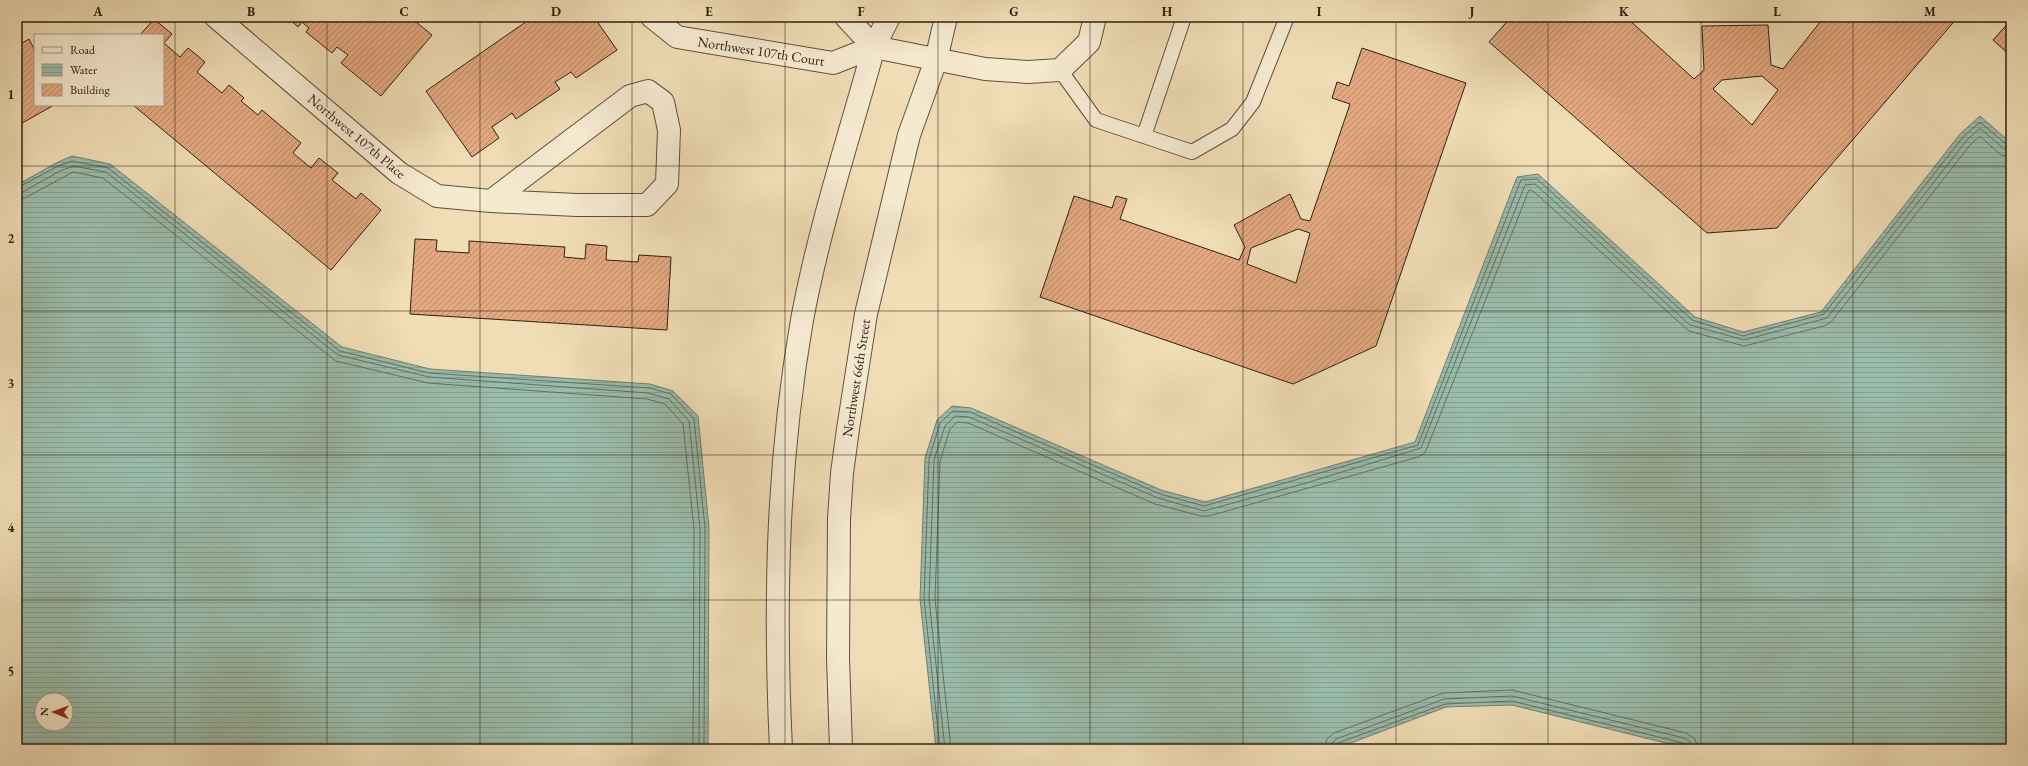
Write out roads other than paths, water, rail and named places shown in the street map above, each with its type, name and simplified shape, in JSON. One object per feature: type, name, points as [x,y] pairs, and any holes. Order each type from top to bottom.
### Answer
[{"type":"street","name":"Northwest 107th Place","points":[[216,17],[399,173],[437,196],[490,201],[577,205],[647,205],[667,184],[669,130],[663,102],[648,91],[630,96],[490,201]]},
{"type":"street","name":"Northwest 107th Court","points":[[652,17],[677,37],[833,63],[874,47]]},
{"type":"street","points":[[846,17],[874,47],[985,69],[1028,72],[1060,70],[1089,42],[1095,17]]},
{"type":"street","points":[[874,17],[874,47]]},
{"type":"street","points":[[781,749],[776,614],[778,523],[783,460],[802,320],[815,259],[874,47],[889,17]]},
{"type":"street","name":"Northwest 66th Street","points":[[841,749],[838,658],[839,519],[842,473],[866,314],[909,135],[936,60],[946,17]]},
{"type":"lane","points":[[1144,136],[1184,17]]},
{"type":"lane","points":[[1060,70],[1096,120],[1192,152],[1232,129],[1253,102],[1287,17]]},
{"type":"water","points":[[1980,116],[2011,143],[2011,749],[1690,749],[1512,705],[1446,707],[1335,749],[936,749],[920,599],[925,458],[937,420],[952,406],[971,408],[1161,490],[1205,502],[1415,442],[1517,177],[1538,174],[1695,317],[1743,332],[1821,312],[1960,134]]},
{"type":"water","points":[[72,156],[110,164],[342,347],[430,369],[650,384],[673,391],[698,416],[709,528],[708,749],[17,749],[17,185],[56,163]]}]
